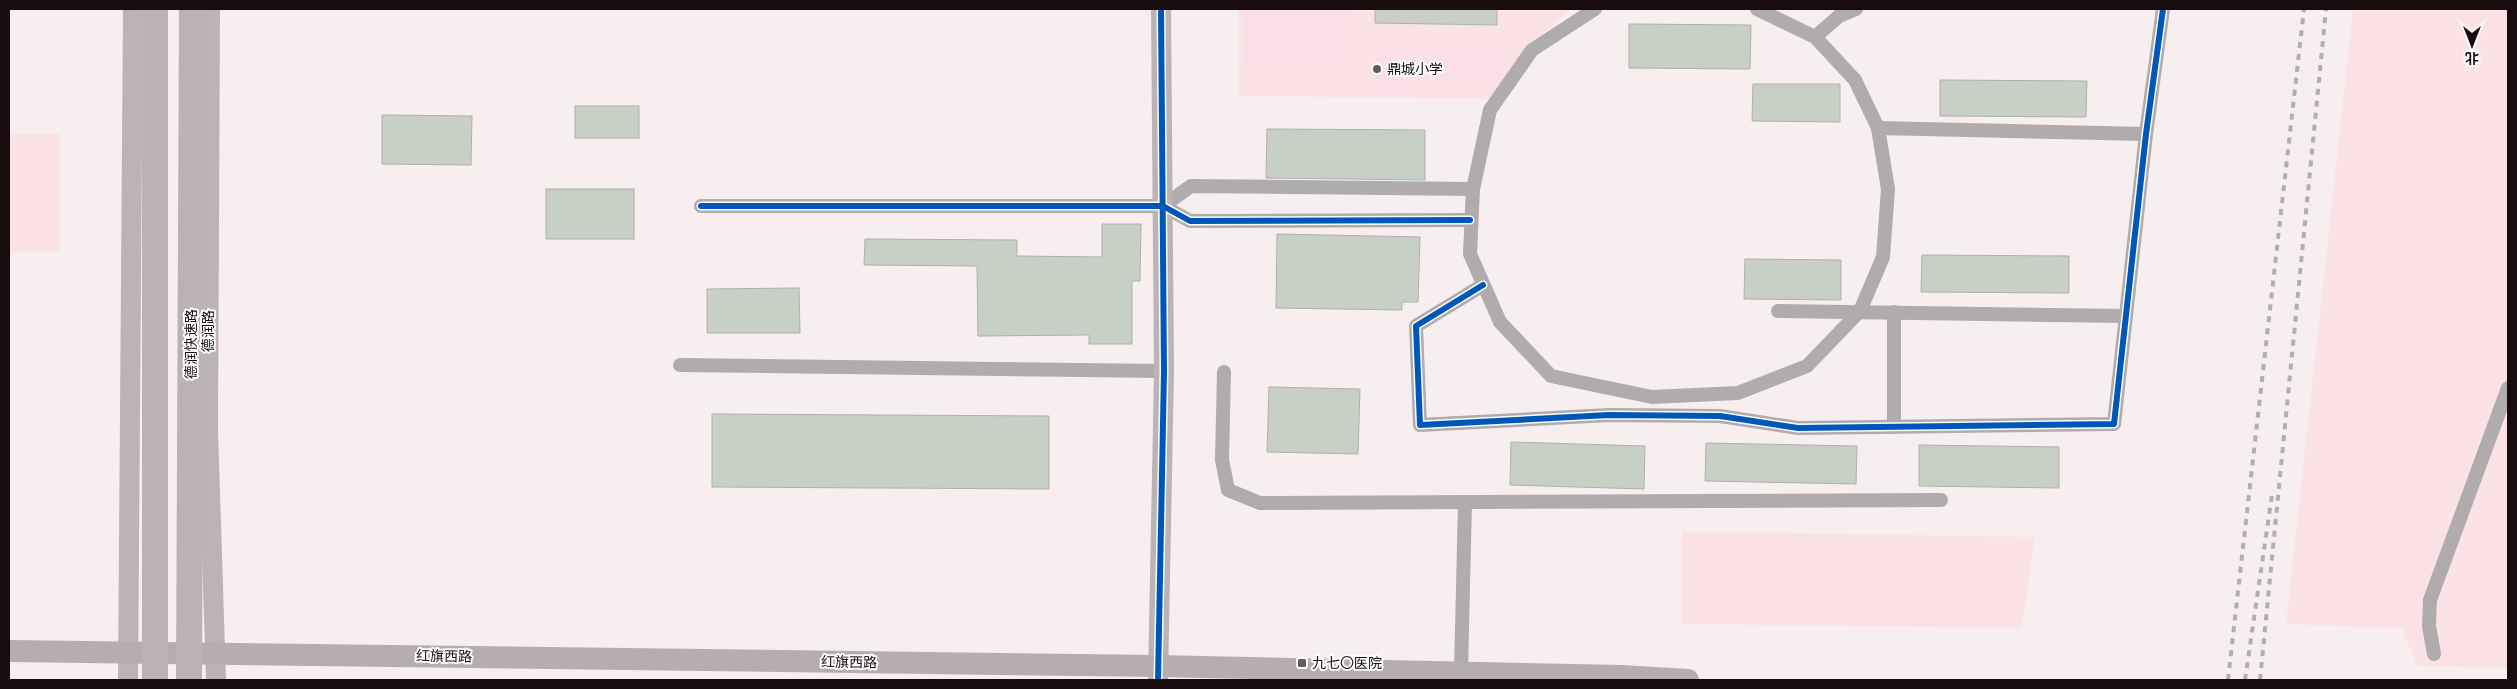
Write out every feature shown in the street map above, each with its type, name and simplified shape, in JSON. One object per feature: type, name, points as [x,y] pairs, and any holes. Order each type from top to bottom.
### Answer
[{"type":"highway","points":[[155,9],[155,680]]},
{"type":"highway","name":"德润快速路","points":[[189,680],[192,9]]},
{"type":"main road","points":[[128,680],[133,9]]},
{"type":"main road","name":"德润路","points":[[210,9],[208,430],[216,680]]},
{"type":"main road","points":[[1158,673],[1164,371],[1161,9]]},
{"type":"main road","name":"红旗西路","points":[[9,651],[216,653],[1158,673],[1461,672],[1621,676],[1688,680]]},
{"type":"street","points":[[1595,9],[1532,50],[1490,110],[1473,189],[1470,220],[1470,254],[1500,322],[1551,376],[1652,397],[1738,393],[1807,366],[1860,311],[1884,257],[1888,189],[1878,128],[1855,80],[1815,37],[1758,9]]},
{"type":"street","points":[[1815,37],[1839,16],[1856,9]]},
{"type":"street","points":[[1483,285],[1416,326],[1420,425],[1608,415],[1720,416],[1798,428],[2114,424],[2146,134],[2163,9]]},
{"type":"street","points":[[1878,128],[2146,134]]},
{"type":"street","points":[[1163,206],[1191,186],[1473,189]]},
{"type":"street","points":[[701,206],[1163,206],[1190,221],[1470,220]]},
{"type":"street","points":[[1778,311],[2126,316]]},
{"type":"street","points":[[1894,312],[1894,427]]},
{"type":"street","points":[[680,365],[1164,371]]},
{"type":"street","points":[[1224,372],[1222,460],[1228,490],[1260,502],[1941,500]]},
{"type":"street","points":[[2434,654],[2429,626],[2430,600],[2508,388]]},
{"type":"street","points":[[1652,397],[1653,416]]},
{"type":"street","points":[[1461,672],[1465,502]]},
{"type":"shaded area","name":"鼎城小学","points":[[1239,9],[1572,9],[1531,43],[1496,99],[1239,96]]},
{"type":"shaded area","points":[[1245,9],[1347,9],[1347,63],[1338,70],[1244,71]]},
{"type":"shaded area","points":[[2353,9],[2508,9],[2508,668],[2417,666],[2402,629],[2286,624]]},
{"type":"shaded area","points":[[1499,38],[1499,90],[1376,91],[1376,39]]},
{"type":"shaded area","points":[[9,133],[60,134],[60,252],[9,253]]},
{"type":"shaded area","points":[[1682,531],[2035,537],[2022,628],[1682,624]]},
{"type":"building","points":[[1375,9],[1497,9],[1497,25],[1375,23]]},
{"type":"building","points":[[1629,24],[1751,25],[1750,69],[1629,68]]},
{"type":"building","points":[[1940,80],[2087,81],[2086,117],[1940,116]]},
{"type":"building","points":[[1753,84],[1840,84],[1840,122],[1752,121]]},
{"type":"building","points":[[575,106],[639,106],[639,138],[575,138]]},
{"type":"building","points":[[382,115],[472,116],[471,165],[382,164]]},
{"type":"building","points":[[1267,129],[1425,130],[1425,180],[1266,178]]},
{"type":"building","points":[[546,189],[634,189],[634,239],[546,239]]},
{"type":"building","points":[[1102,224],[1141,224],[1140,281],[1132,281],[1132,344],[1089,344],[1089,335],[978,336],[977,266],[864,265],[865,239],[1017,240],[1017,256],[1102,257]]},
{"type":"building","points":[[1277,234],[1420,237],[1418,302],[1402,302],[1402,310],[1276,308]]},
{"type":"building","points":[[1922,255],[2069,256],[2069,293],[1921,292]]},
{"type":"building","points":[[1745,259],[1841,260],[1841,300],[1744,299]]},
{"type":"building","points":[[799,288],[800,333],[707,333],[707,289]]},
{"type":"building","points":[[1269,387],[1360,389],[1358,454],[1267,452]]},
{"type":"building","points":[[712,414],[1049,416],[1049,489],[712,487]]},
{"type":"building","points":[[1511,442],[1645,446],[1644,489],[1510,485]]},
{"type":"building","points":[[1706,443],[1857,446],[1856,484],[1705,481]]},
{"type":"building","points":[[1919,445],[2059,447],[2059,488],[1919,486]]},
{"type":"railway","points":[[2228,680],[2304,9]]},
{"type":"railway","points":[[2260,680],[2326,9]]},
{"type":"railway","points":[[2245,680],[2272,495]]},
{"type":"cycle path","points":[[1158,680],[1164,371],[1161,9]]},
{"type":"cycle path","points":[[1483,285],[1416,326],[1420,425],[1609,415],[1720,416],[1798,428],[2114,424],[2146,134],[2163,9]]},
{"type":"cycle path","points":[[701,206],[1163,206],[1190,221],[1470,220]]},
{"type":"place","name":"鼎城小学","points":[[1377,69]]},
{"type":"place","name":"九七〇医院","points":[[1302,663]]}]
